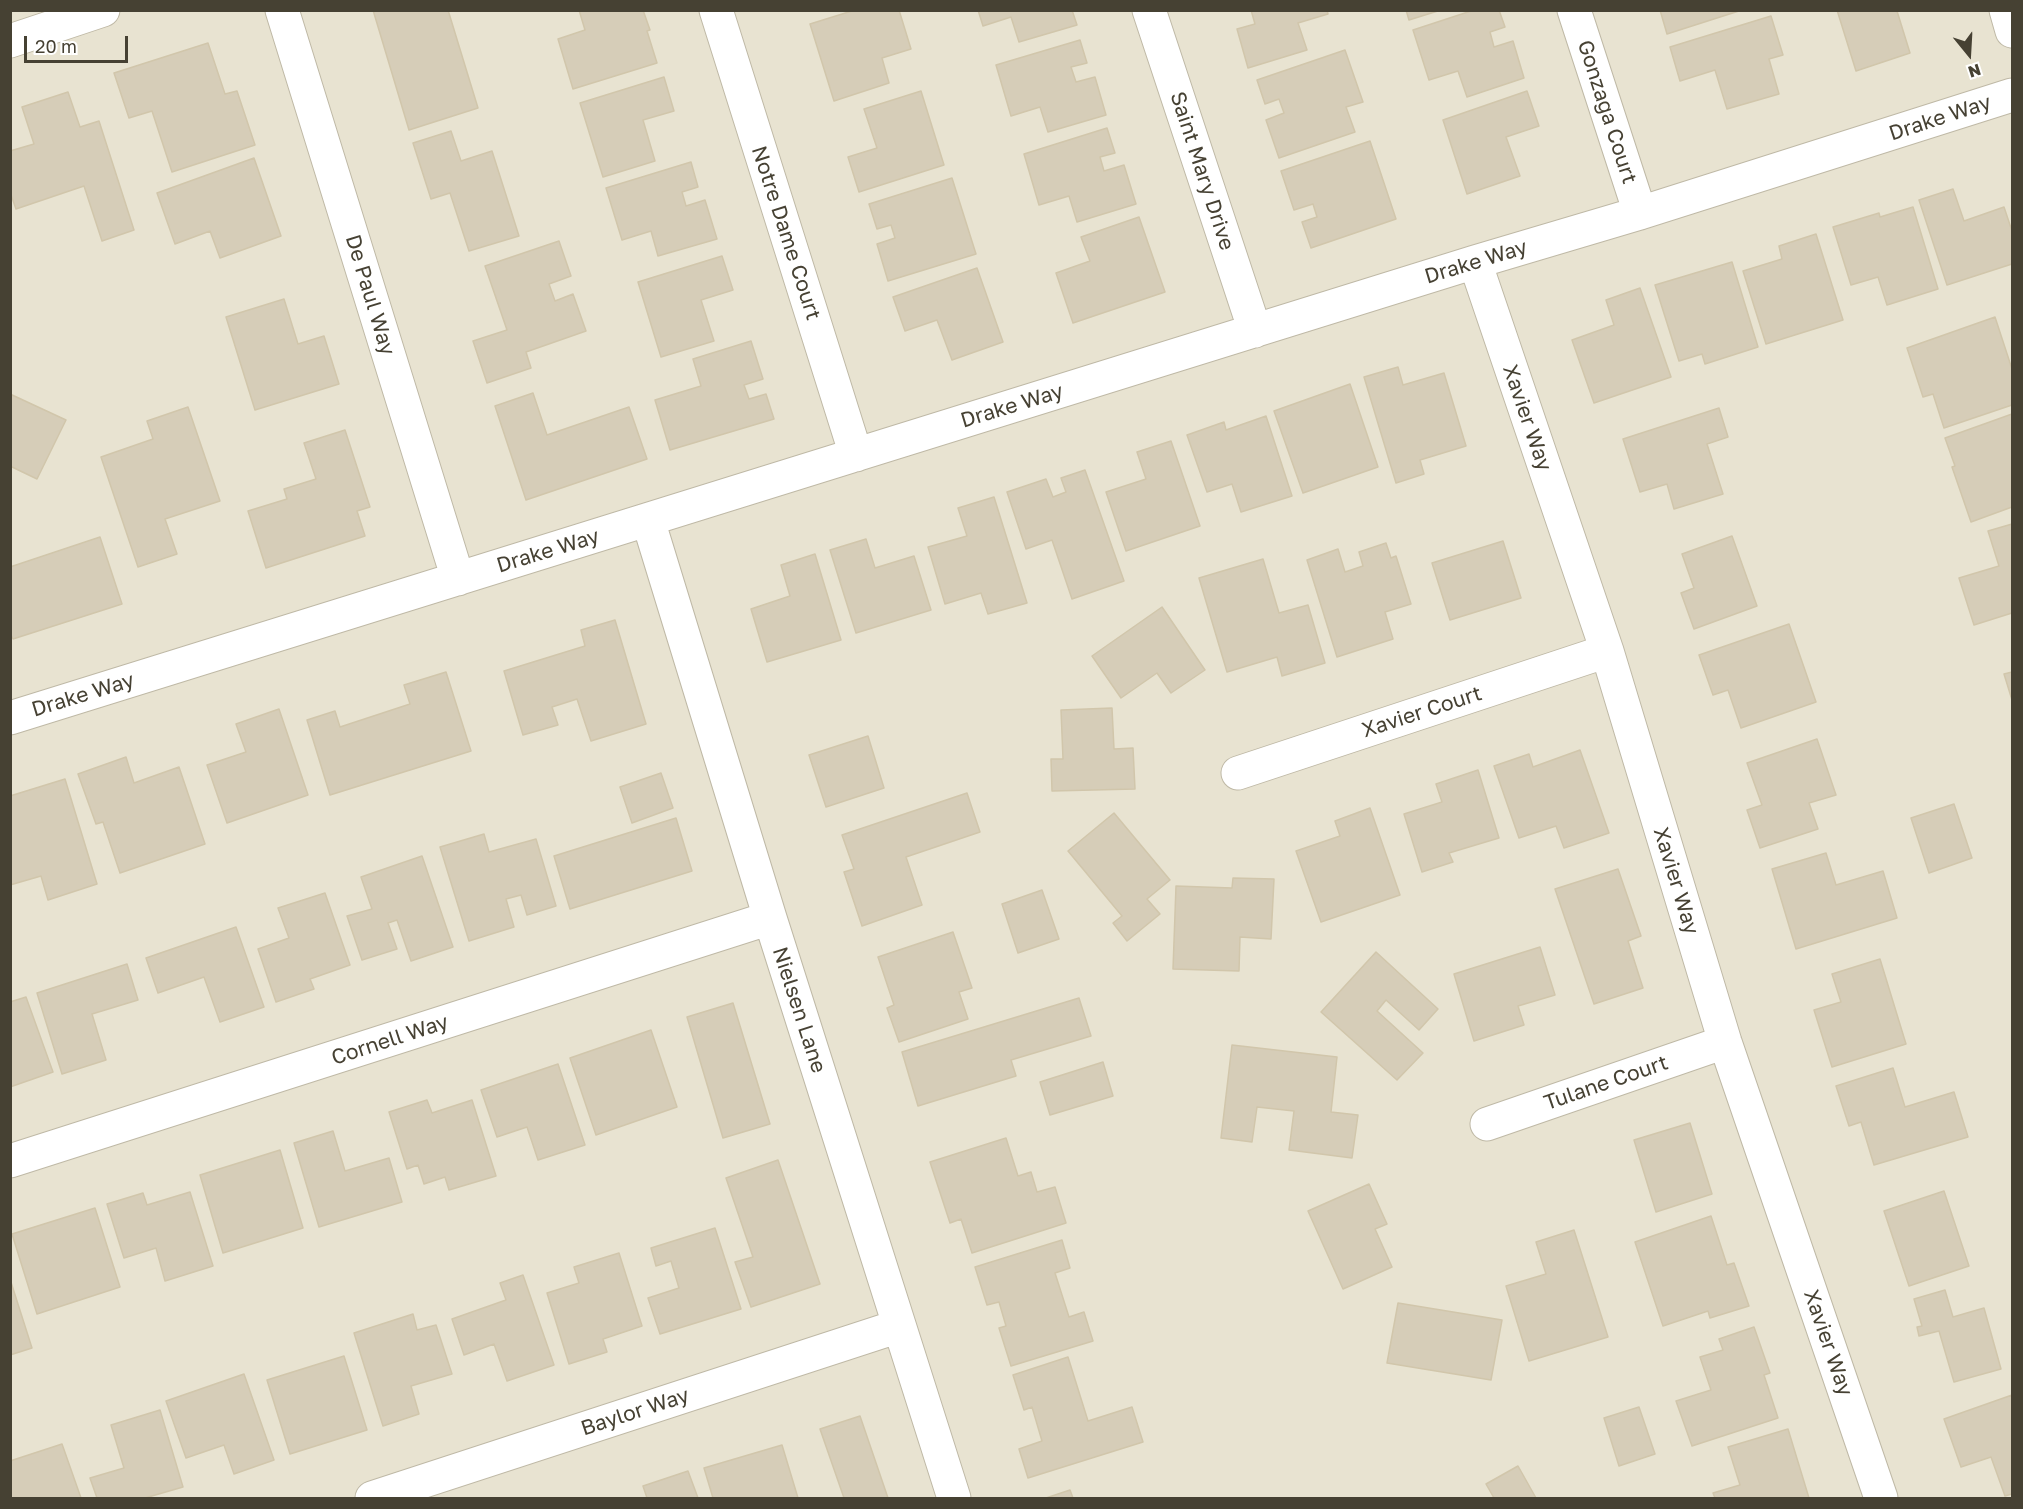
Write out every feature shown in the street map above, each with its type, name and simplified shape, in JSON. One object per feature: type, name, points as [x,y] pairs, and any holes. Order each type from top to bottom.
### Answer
[{"type":"street","points":[[10,41],[103,10]]},
{"type":"street","name":"De Paul Way","points":[[282,10],[458,579]]},
{"type":"street","name":"Notre Dame Court","points":[[716,10],[856,455]]},
{"type":"street","name":"Saint Mary Drive","points":[[1149,10],[1255,331]]},
{"type":"street","name":"Gonzaga Court","points":[[1574,10],[1640,213]]},
{"type":"street","points":[[2006,10],[2013,31]]},
{"type":"street","name":"Drake Way","points":[[10,718],[1474,262],[1640,213],[2013,95]]},
{"type":"street","name":"Xavier Way","points":[[1474,262],[1606,651],[1725,1042],[1881,1498]]},
{"type":"street","name":"Nielsen Lane","points":[[648,520],[770,918],[954,1498]]},
{"type":"street","name":"Xavier Court","points":[[1238,773],[1606,651]]},
{"type":"street","name":"Cornell Way","points":[[10,1161],[770,918]]},
{"type":"street","name":"Tulane Court","points":[[1487,1124],[1725,1042]]},
{"type":"street","name":"Baylor Way","points":[[372,1498],[899,1326]]},
{"type":"shaded area","points":[[11,11],[2012,11],[2012,1498],[11,1498]]},
{"type":"building","points":[[373,10],[448,10],[478,108],[409,130]]},
{"type":"building","points":[[579,10],[643,10],[657,63],[573,89],[558,39],[585,30]]},
{"type":"building","points":[[855,10],[899,10],[911,49],[882,58],[889,83],[834,101],[810,24]]},
{"type":"building","points":[[978,10],[1072,10],[1077,25],[1019,42],[1011,17],[983,26]]},
{"type":"building","points":[[1251,10],[1327,10],[1328,14],[1298,23],[1307,50],[1248,68],[1237,29],[1255,24]]},
{"type":"building","points":[[1406,10],[1441,10],[1409,20]]},
{"type":"building","points":[[1474,10],[1499,10],[1505,27],[1490,32],[1494,47],[1513,41],[1524,78],[1467,97],[1458,71],[1429,80],[1413,30]]},
{"type":"building","points":[[1660,10],[1742,10],[1667,34]]},
{"type":"building","points":[[1837,10],[1900,10],[1897,11],[1910,53],[1856,71]]},
{"type":"building","points":[[1771,16],[1783,55],[1769,59],[1779,94],[1727,109],[1715,70],[1680,81],[1670,47]]},
{"type":"building","points":[[1080,40],[1087,63],[1071,67],[1076,82],[1095,77],[1106,115],[1048,132],[1040,107],[1011,116],[996,65]]},
{"type":"building","points":[[208,43],[225,94],[237,91],[255,145],[172,172],[152,111],[129,118],[114,73]]},
{"type":"building","points":[[1345,50],[1363,102],[1346,107],[1355,132],[1279,158],[1266,120],[1284,113],[1279,99],[1265,104],[1257,80]]},
{"type":"building","points":[[664,77],[674,111],[643,120],[655,161],[603,177],[580,103]]},
{"type":"building","points":[[921,91],[944,165],[859,192],[848,157],[877,148],[864,109]]},
{"type":"building","points":[[1527,91],[1539,126],[1506,137],[1520,176],[1467,194],[1443,120]]},
{"type":"building","points":[[68,92],[80,127],[99,121],[134,230],[102,241],[84,186],[16,209],[10,192],[10,151],[34,144],[22,107]]},
{"type":"building","points":[[1107,128],[1115,153],[1100,157],[1104,171],[1124,165],[1136,204],[1077,222],[1069,196],[1039,205],[1024,154]]},
{"type":"building","points":[[451,131],[461,161],[492,151],[519,236],[469,251],[450,193],[431,199],[413,143]]},
{"type":"building","points":[[1370,141],[1396,219],[1311,248],[1302,222],[1317,217],[1313,204],[1294,210],[1281,171]]},
{"type":"building","points":[[254,158],[281,236],[220,258],[210,231],[175,244],[157,193]]},
{"type":"building","points":[[691,162],[698,187],[682,192],[686,206],[705,200],[717,239],[658,256],[651,231],[622,240],[606,188]]},
{"type":"building","points":[[952,178],[976,254],[888,281],[877,244],[895,238],[891,225],[877,229],[869,204]]},
{"type":"building","points":[[1953,189],[1964,221],[2004,207],[2012,231],[2012,264],[1947,285],[1919,200]]},
{"type":"building","points":[[1913,207],[1938,289],[1887,305],[1878,277],[1851,285],[1833,227],[1879,213],[1880,217]]},
{"type":"building","points":[[1139,217],[1165,292],[1073,323],[1056,273],[1090,261],[1081,237]]},
{"type":"building","points":[[1816,234],[1843,320],[1766,344],[1743,271],[1782,259],[1779,246]]},
{"type":"building","points":[[559,241],[571,276],[549,284],[555,301],[573,294],[586,331],[526,352],[531,368],[487,383],[473,341],[507,330],[485,266]]},
{"type":"building","points":[[722,256],[733,290],[701,300],[714,341],[661,357],[638,282]]},
{"type":"building","points":[[1732,262],[1758,347],[1705,364],[1702,354],[1679,361],[1655,285]]},
{"type":"building","points":[[977,268],[1003,342],[952,360],[937,320],[905,331],[893,297]]},
{"type":"building","points":[[1640,288],[1671,377],[1594,403],[1572,340],[1614,325],[1606,300]]},
{"type":"building","points":[[284,299],[298,344],[324,336],[339,384],[255,410],[226,317]]},
{"type":"building","points":[[1995,317],[2012,369],[2012,405],[1944,428],[1933,394],[1923,397],[1907,348]]},
{"type":"building","points":[[751,341],[763,379],[744,385],[749,399],[766,394],[774,419],[670,450],[655,400],[701,386],[693,359]]},
{"type":"building","points":[[1398,367],[1403,385],[1444,373],[1466,446],[1420,460],[1424,474],[1396,483],[1364,377]]},
{"type":"building","points":[[1350,384],[1378,467],[1303,493],[1274,411]]},
{"type":"building","points":[[533,393],[547,435],[629,407],[647,459],[526,500],[495,406]]},
{"type":"building","points":[[10,394],[66,420],[37,479],[10,466]]},
{"type":"building","points":[[188,407],[220,501],[165,519],[177,554],[138,567],[101,457],[153,439],[147,421]]},
{"type":"building","points":[[1719,408],[1728,437],[1707,444],[1723,494],[1674,509],[1667,484],[1640,492],[1623,439]]},
{"type":"building","points":[[2012,414],[2012,507],[1971,522],[1952,467],[1955,466],[1945,438]]},
{"type":"building","points":[[1266,416],[1292,496],[1241,512],[1232,484],[1207,492],[1187,435],[1224,422],[1226,430]]},
{"type":"building","points":[[345,430],[370,507],[357,511],[365,536],[266,568],[248,511],[287,499],[284,489],[316,479],[304,443]]},
{"type":"building","points":[[1171,441],[1200,526],[1126,551],[1106,492],[1146,479],[1137,452]]},
{"type":"building","points":[[1085,470],[1124,581],[1072,599],[1052,540],[1026,549],[1007,492],[1046,479],[1053,497],[1066,492],[1061,478]]},
{"type":"building","points":[[994,497],[1027,603],[988,614],[981,593],[945,604],[928,547],[967,536],[958,508]]},
{"type":"building","points":[[2012,524],[2012,613],[1974,625],[1959,578],[1999,566],[1988,531]]},
{"type":"building","points":[[1732,536],[1757,606],[1694,629],[1681,593],[1694,588],[1682,554]]},
{"type":"building","points":[[100,537],[122,604],[13,639],[10,633],[10,567]]},
{"type":"building","points":[[866,539],[875,568],[914,556],[931,610],[856,633],[830,550]]},
{"type":"building","points":[[1503,541],[1521,598],[1450,620],[1432,563]]},
{"type":"building","points":[[1386,543],[1391,558],[1396,556],[1411,604],[1385,612],[1393,639],[1337,657],[1307,560],[1338,549],[1345,572],[1363,566],[1359,552]]},
{"type":"building","points":[[815,554],[841,640],[767,662],[751,609],[790,596],[781,565]]},
{"type":"building","points":[[1263,559],[1279,613],[1308,605],[1325,663],[1282,676],[1277,657],[1227,672],[1199,578]]},
{"type":"building","points":[[1162,607],[1205,670],[1171,693],[1157,673],[1121,698],[1092,656]]},
{"type":"building","points":[[615,620],[646,724],[591,741],[577,699],[552,707],[558,725],[523,735],[504,671],[585,646],[581,630]]},
{"type":"building","points":[[1789,624],[1816,702],[1741,728],[1728,690],[1713,695],[1699,655]]},
{"type":"building","points":[[446,672],[471,751],[330,795],[307,720],[335,711],[340,727],[410,704],[404,685]]},
{"type":"building","points":[[2012,672],[2012,700],[2004,674]]},
{"type":"building","points":[[1112,708],[1114,749],[1133,748],[1135,789],[1052,791],[1051,759],[1063,759],[1061,710]]},
{"type":"building","points":[[279,709],[308,795],[227,823],[207,765],[246,752],[236,724]]},
{"type":"building","points":[[868,736],[884,788],[826,807],[809,755]]},
{"type":"building","points":[[1817,739],[1836,795],[1809,803],[1818,829],[1760,848],[1747,810],[1762,805],[1747,763]]},
{"type":"building","points":[[1580,750],[1609,833],[1564,848],[1556,826],[1519,838],[1494,766],[1529,754],[1533,767]]},
{"type":"building","points":[[126,757],[134,783],[179,767],[205,844],[120,873],[103,822],[96,824],[78,774]]},
{"type":"building","points":[[1478,770],[1499,838],[1449,853],[1453,862],[1422,872],[1404,814],[1442,802],[1436,784]]},
{"type":"building","points":[[661,773],[673,808],[632,823],[620,787]]},
{"type":"building","points":[[65,779],[97,884],[48,900],[41,876],[10,885],[10,796]]},
{"type":"building","points":[[967,793],[980,832],[906,857],[922,905],[862,926],[844,872],[854,869],[842,835]]},
{"type":"building","points":[[1954,804],[1972,858],[1929,873],[1911,818]]},
{"type":"building","points":[[1370,808],[1400,895],[1321,922],[1296,851],[1340,836],[1335,821]]},
{"type":"building","points":[[1114,813],[1170,880],[1147,899],[1160,914],[1127,941],[1113,923],[1122,916],[1068,851]]},
{"type":"building","points":[[676,818],[692,871],[570,909],[554,856]]},
{"type":"building","points":[[484,834],[489,852],[536,839],[556,906],[527,915],[521,895],[506,899],[514,927],[469,941],[440,847]]},
{"type":"building","points":[[1826,853],[1836,885],[1883,871],[1897,918],[1796,949],[1772,869]]},
{"type":"building","points":[[422,856],[453,947],[411,961],[397,920],[388,923],[397,949],[362,960],[347,916],[372,909],[361,877]]},
{"type":"building","points":[[1618,869],[1641,936],[1628,941],[1643,988],[1594,1004],[1555,889]]},
{"type":"building","points":[[1233,878],[1274,879],[1271,939],[1240,937],[1239,971],[1173,969],[1176,886],[1232,888]]},
{"type":"building","points":[[1042,890],[1059,939],[1018,953],[1002,904]]},
{"type":"building","points":[[325,893],[350,965],[310,979],[314,989],[276,1002],[258,949],[289,938],[278,908]]},
{"type":"building","points":[[236,927],[264,1007],[220,1022],[204,977],[158,993],[146,958]]},
{"type":"building","points":[[953,932],[972,988],[959,992],[968,1019],[899,1042],[887,1008],[894,1005],[878,957]]},
{"type":"building","points":[[1540,947],[1555,995],[1518,1006],[1524,1025],[1474,1041],[1454,974]]},
{"type":"building","points":[[1376,952],[1438,1009],[1419,1030],[1386,1000],[1377,1011],[1423,1053],[1397,1080],[1321,1012]]},
{"type":"building","points":[[1880,959],[1906,1044],[1832,1067],[1814,1010],[1841,1002],[1832,974]]},
{"type":"building","points":[[127,964],[138,1000],[92,1014],[106,1060],[62,1074],[37,993]]},
{"type":"building","points":[[26,997],[53,1072],[10,1087],[10,1002]]},
{"type":"building","points":[[1079,998],[1091,1036],[1011,1060],[1016,1076],[918,1106],[902,1052]]},
{"type":"building","points":[[733,1003],[770,1124],[723,1138],[687,1017]]},
{"type":"building","points":[[651,1030],[677,1107],[596,1135],[570,1058]]},
{"type":"building","points":[[1232,1045],[1337,1057],[1331,1112],[1358,1115],[1352,1158],[1289,1150],[1294,1111],[1257,1107],[1252,1142],[1221,1138]]},
{"type":"building","points":[[1103,1062],[1113,1096],[1050,1115],[1040,1082]]},
{"type":"building","points":[[558,1064],[585,1145],[538,1160],[527,1127],[497,1137],[481,1090]]},
{"type":"building","points":[[1893,1068],[1905,1107],[1954,1092],[1968,1137],[1874,1165],[1861,1122],[1849,1126],[1836,1086]]},
{"type":"building","points":[[427,1100],[432,1113],[472,1100],[496,1176],[449,1190],[445,1177],[424,1184],[418,1165],[407,1169],[389,1112]]},
{"type":"building","points":[[1690,1123],[1712,1194],[1656,1212],[1634,1140]]},
{"type":"building","points":[[333,1131],[345,1171],[389,1158],[402,1202],[319,1227],[294,1143]]},
{"type":"building","points":[[1006,1138],[1018,1176],[1031,1172],[1037,1192],[1055,1187],[1066,1223],[972,1253],[961,1219],[950,1223],[930,1162]]},
{"type":"building","points":[[280,1150],[303,1228],[223,1253],[200,1175]]},
{"type":"building","points":[[778,1160],[820,1284],[751,1307],[735,1262],[753,1257],[726,1178]]},
{"type":"building","points":[[1369,1184],[1387,1224],[1375,1229],[1392,1267],[1343,1289],[1308,1211]]},
{"type":"building","points":[[1944,1191],[1969,1266],[1909,1286],[1884,1211]]},
{"type":"building","points":[[190,1192],[213,1266],[165,1281],[156,1248],[124,1258],[107,1204],[143,1193],[147,1205]]},
{"type":"building","points":[[95,1208],[120,1287],[37,1314],[12,1234]]},
{"type":"building","points":[[1711,1216],[1727,1265],[1734,1263],[1749,1306],[1710,1318],[1708,1311],[1663,1326],[1635,1242]]},
{"type":"building","points":[[715,1228],[741,1309],[660,1334],[648,1298],[679,1288],[671,1261],[656,1266],[651,1248]]},
{"type":"building","points":[[1574,1230],[1608,1337],[1529,1361],[1506,1286],[1546,1274],[1536,1242]]},
{"type":"building","points":[[1062,1240],[1070,1268],[1055,1273],[1069,1317],[1084,1312],[1093,1341],[1011,1366],[999,1328],[1006,1326],[999,1302],[987,1305],[975,1267]]},
{"type":"building","points":[[619,1253],[642,1326],[603,1339],[607,1352],[569,1364],[547,1293],[579,1283],[574,1267]]},
{"type":"building","points":[[523,1275],[554,1365],[507,1381],[494,1344],[464,1355],[452,1319],[506,1300],[500,1283]]},
{"type":"building","points":[[10,1279],[32,1348],[10,1355]]},
{"type":"building","points":[[1945,1290],[1953,1317],[1984,1308],[2001,1369],[1954,1382],[1939,1331],[1919,1336],[1917,1327],[1922,1326],[1914,1299]]},
{"type":"building","points":[[1398,1303],[1502,1320],[1491,1380],[1387,1363]]},
{"type":"building","points":[[413,1314],[417,1330],[436,1325],[452,1374],[411,1386],[419,1414],[383,1426],[354,1333]]},
{"type":"building","points":[[1754,1327],[1770,1373],[1764,1375],[1778,1418],[1692,1446],[1676,1401],[1711,1390],[1700,1357],[1723,1350],[1719,1339]]},
{"type":"building","points":[[344,1356],[367,1430],[290,1454],[267,1380]]},
{"type":"building","points":[[1068,1357],[1088,1421],[1132,1407],[1143,1442],[1028,1478],[1019,1449],[1042,1441],[1032,1407],[1024,1410],[1013,1375]]},
{"type":"building","points":[[244,1374],[274,1460],[234,1474],[224,1445],[186,1458],[166,1401]]},
{"type":"building","points":[[2012,1395],[2012,1494],[2005,1496],[1991,1457],[1961,1467],[1944,1419]]},
{"type":"building","points":[[1639,1407],[1655,1454],[1619,1466],[1604,1418]]},
{"type":"building","points":[[160,1410],[183,1487],[145,1498],[97,1498],[90,1478],[124,1468],[111,1425]]},
{"type":"building","points":[[860,1416],[888,1498],[844,1498],[820,1429]]},
{"type":"building","points":[[1788,1429],[1809,1498],[1715,1498],[1713,1493],[1740,1485],[1728,1447]]},
{"type":"building","points":[[62,1444],[81,1498],[10,1498],[10,1461]]},
{"type":"building","points":[[782,1445],[798,1498],[713,1498],[704,1468]]},
{"type":"building","points":[[1518,1466],[1536,1498],[1494,1498],[1486,1484]]},
{"type":"building","points":[[688,1471],[698,1498],[647,1498],[643,1486]]},
{"type":"building","points":[[1070,1490],[1073,1498],[1046,1498]]}]
